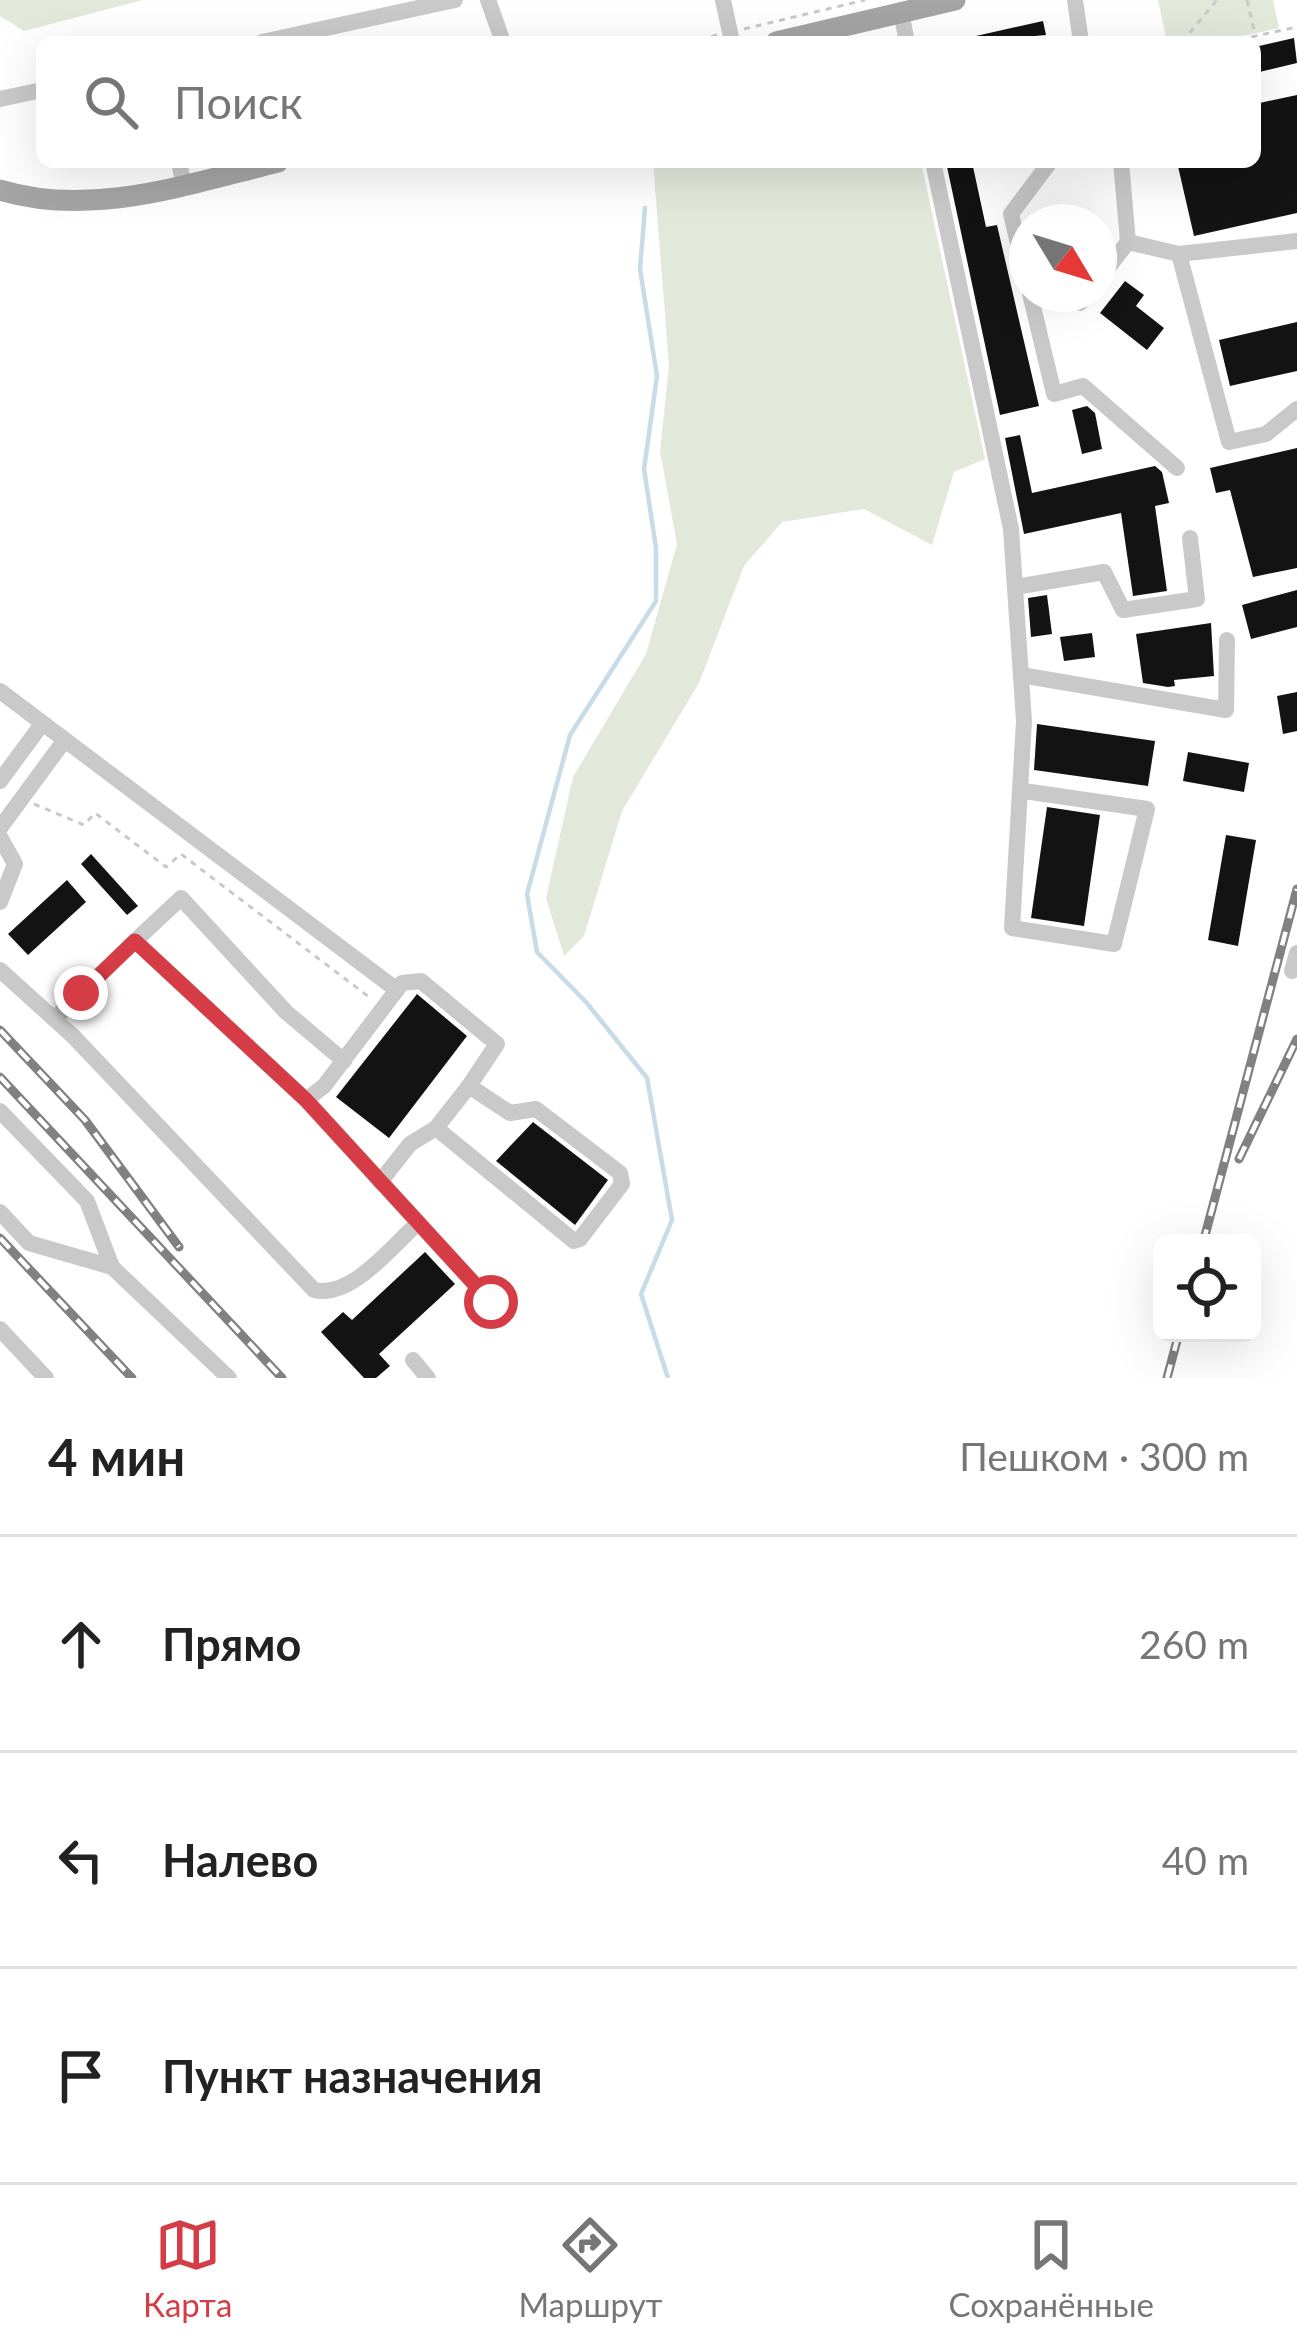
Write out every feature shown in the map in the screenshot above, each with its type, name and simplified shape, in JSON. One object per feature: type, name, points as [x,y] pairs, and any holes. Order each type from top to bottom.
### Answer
[{"type":"main road","points":[[801,36],[955,0]]},
{"type":"main road","points":[[2,194],[78,201],[181,173],[225,168]]},
{"type":"lane","points":[[290,36],[455,0]]},
{"type":"lane","points":[[488,0],[501,36]]},
{"type":"lane","points":[[723,0],[731,36]]},
{"type":"lane","points":[[1075,0],[1080,36]]},
{"type":"lane","points":[[901,12],[906,36]]},
{"type":"lane","points":[[0,99],[36,91]]},
{"type":"lane","points":[[934,168],[1011,529],[1024,791],[1012,928],[1114,944],[1147,809],[1024,791]]},
{"type":"lane","points":[[1019,204],[1046,168]]},
{"type":"lane","points":[[1117,256],[1128,242],[1122,168]]},
{"type":"lane","points":[[1128,242],[1179,254],[1297,241]]},
{"type":"lane","points":[[1179,254],[1229,442],[1266,434],[1297,409]]},
{"type":"lane","points":[[1034,312],[1054,394],[1083,386],[1177,468]]},
{"type":"lane","points":[[1015,587],[1104,572],[1124,610],[1197,599],[1190,538]]},
{"type":"lane","points":[[1021,675],[1226,710],[1227,640]]},
{"type":"lane","points":[[0,691],[397,990]]},
{"type":"lane","points":[[0,781],[42,724]]},
{"type":"lane","points":[[0,828],[64,741]]},
{"type":"lane","points":[[0,837],[15,864],[0,902]]},
{"type":"lane","points":[[54,1019],[181,898],[286,1012],[344,1061]]},
{"type":"lane","points":[[135,941],[306,1100],[491,1302]]},
{"type":"lane","points":[[0,970],[54,1019],[314,1290],[329,1294],[346,1286],[417,1224]]},
{"type":"lane","points":[[306,1100],[411,979],[421,981],[493,1036],[494,1052],[469,1086],[436,1128],[410,1144],[380,1182]]},
{"type":"lane","points":[[436,1128],[574,1241],[622,1184],[620,1173],[536,1108],[510,1113],[469,1086]]},
{"type":"lane","points":[[0,1112],[87,1201],[112,1268],[229,1378]]},
{"type":"lane","points":[[0,1212],[29,1243],[112,1268]]},
{"type":"lane","points":[[0,1329],[46,1378]]},
{"type":"lane","points":[[413,1360],[428,1378]]},
{"type":"path","points":[[735,36],[865,0]]},
{"type":"path","points":[[1187,36],[1216,0]]},
{"type":"path","points":[[1247,0],[1256,36],[1297,27]]},
{"type":"path","points":[[22,798],[84,825],[95,813],[166,867],[182,854],[384,1008]]},
{"type":"shaded area","points":[[0,0],[143,0],[24,31],[0,16]]},
{"type":"shaded area","points":[[1158,0],[1273,0],[1279,28],[1243,36],[1166,36]]},
{"type":"shaded area","points":[[653,168],[922,168],[985,459],[954,472],[932,545],[864,509],[782,522],[744,566],[699,683],[622,811],[584,936],[564,956],[546,898],[573,777],[646,654],[677,544],[660,451],[669,366]]},
{"type":"building","points":[[1043,21],[1046,35],[1035,36],[976,36]]},
{"type":"building","points":[[1294,38],[1297,63],[1261,72],[1261,46]]},
{"type":"building","points":[[1297,95],[1297,213],[1194,236],[1178,168],[1261,168],[1261,103]]},
{"type":"building","points":[[947,168],[973,168],[986,227],[997,225],[1009,277],[1009,312],[1017,312],[1039,406],[1000,415]]},
{"type":"building","points":[[1125,281],[1144,295],[1136,306],[1164,328],[1147,350],[1100,313],[1117,312],[1117,291]]},
{"type":"building","points":[[1297,322],[1297,371],[1230,386],[1219,340]]},
{"type":"building","points":[[1087,406],[1095,413],[1102,449],[1082,454],[1072,410]]},
{"type":"building","points":[[1020,435],[1032,493],[1155,466],[1162,472],[1169,503],[1155,506],[1167,591],[1133,596],[1121,513],[1024,534],[1005,438]]},
{"type":"building","points":[[1297,448],[1297,568],[1253,577],[1230,490],[1216,493],[1210,468]]},
{"type":"building","points":[[1297,590],[1297,627],[1251,639],[1242,605]]},
{"type":"building","points":[[1047,595],[1052,634],[1031,637],[1028,598]]},
{"type":"building","points":[[1211,623],[1214,676],[1174,680],[1175,686],[1168,687],[1143,683],[1136,634]]},
{"type":"building","points":[[1092,633],[1095,657],[1064,661],[1060,637]]},
{"type":"building","points":[[1297,692],[1297,731],[1283,734],[1277,696]]},
{"type":"building","points":[[1037,724],[1155,741],[1148,786],[1034,770]]},
{"type":"building","points":[[1188,752],[1249,763],[1244,792],[1183,781]]},
{"type":"building","points":[[1047,807],[1100,815],[1084,926],[1031,918]]},
{"type":"building","points":[[1226,835],[1256,840],[1238,946],[1208,940]]},
{"type":"building","points":[[91,854],[138,906],[127,915],[81,864]]},
{"type":"building","points":[[67,880],[86,902],[28,955],[8,934]]},
{"type":"building","points":[[417,994],[467,1036],[389,1138],[336,1097]]},
{"type":"building","points":[[533,1122],[608,1180],[575,1225],[496,1161]]},
{"type":"building","points":[[425,1252],[455,1284],[379,1354],[390,1366],[376,1378],[364,1378],[321,1332],[343,1312],[352,1320]]},
{"type":"waterway","points":[[645,208],[640,269],[657,376],[644,469],[656,548],[656,601],[570,735],[527,894],[537,952],[586,1002],[647,1078],[672,1220],[641,1294],[668,1378]]},
{"type":"railway","points":[[1205,1234],[1297,889]]},
{"type":"railway","points":[[0,1030],[85,1120],[179,1247]]},
{"type":"railway","points":[[1239,1159],[1297,1039]]},
{"type":"railway","points":[[0,1077],[282,1378]]},
{"type":"railway","points":[[0,1238],[132,1378]]},
{"type":"railway","points":[[1167,1378],[1177,1342]]},
{"type":"route","points":[[81,993],[135,941],[306,1100],[491,1302]]}]
